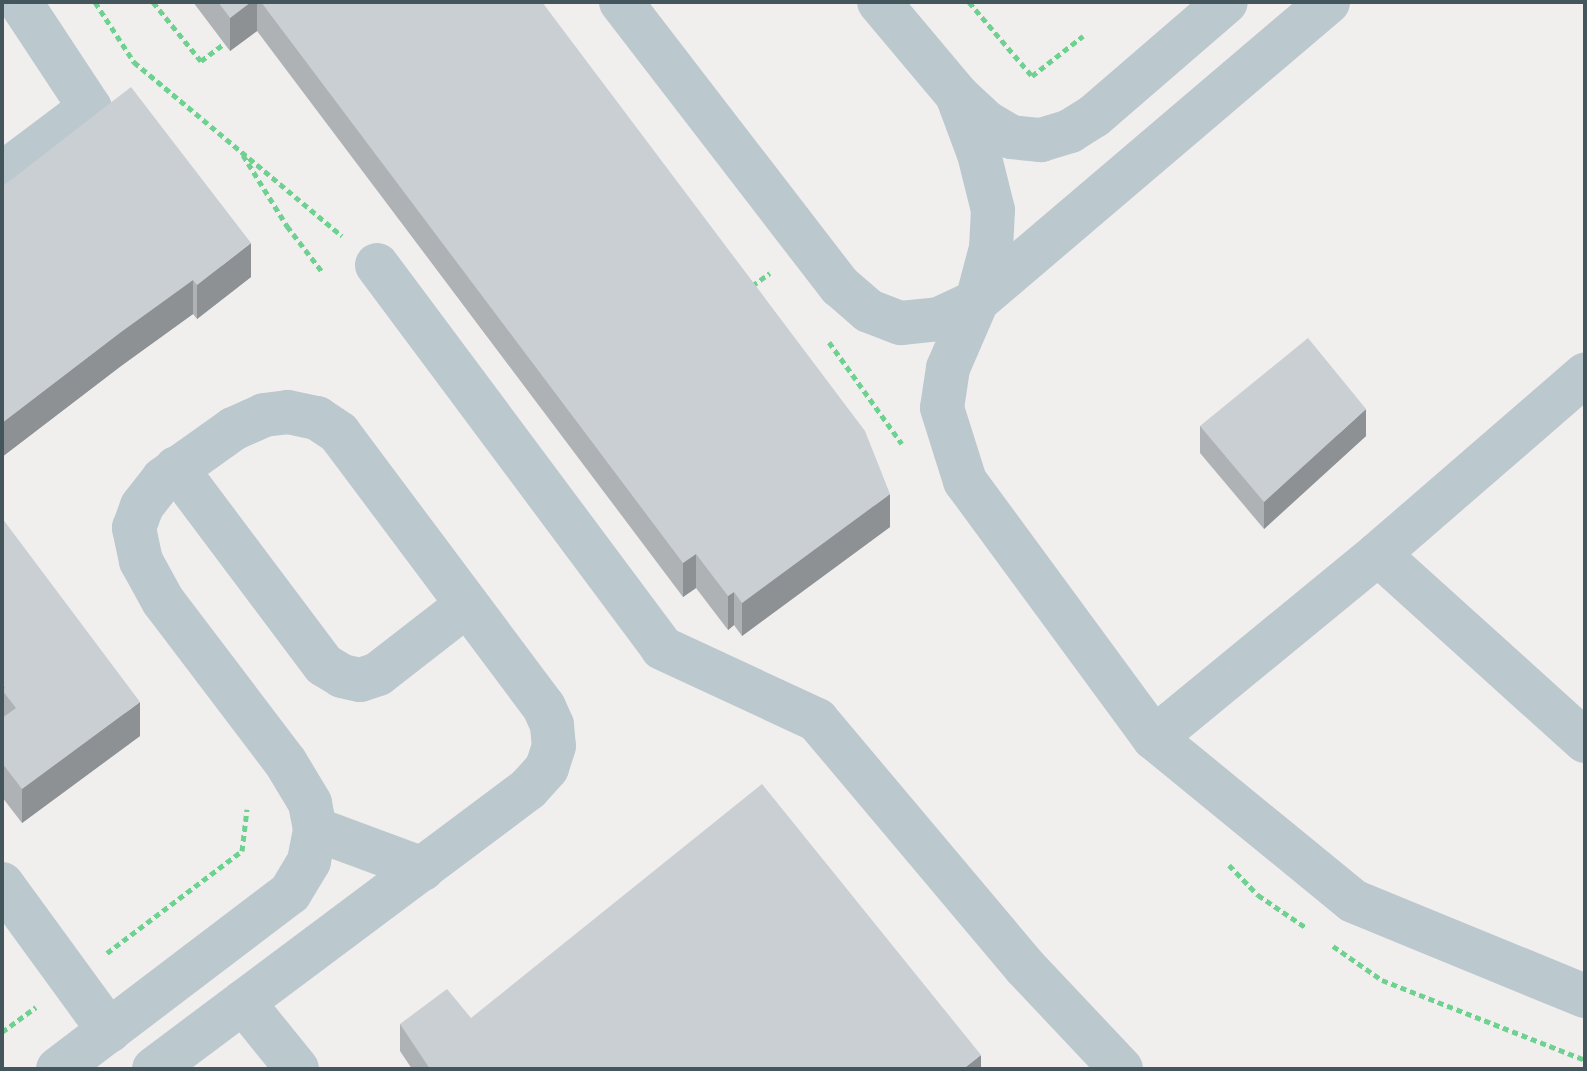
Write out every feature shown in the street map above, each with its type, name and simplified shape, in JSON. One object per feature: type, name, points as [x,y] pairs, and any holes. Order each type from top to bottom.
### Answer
[{"type":"street","points":[[2,174],[90,108],[20,2]]},
{"type":"street","points":[[621,2],[840,286],[869,311],[901,323],[939,319],[977,301],[1328,2]]},
{"type":"street","points":[[879,2],[957,95],[986,122],[1011,137],[1041,140],[1070,131],[1094,116],[1226,2]]},
{"type":"street","points":[[957,95],[979,154],[993,210],[991,248],[977,301],[948,368],[942,408],[965,481],[1154,738],[1353,901],[1585,996]]},
{"type":"street","points":[[377,265],[662,648],[817,720],[1025,967],[1121,1069]]},
{"type":"street","points":[[1154,738],[1378,554],[1585,375]]},
{"type":"street","points":[[58,1069],[290,893],[309,861],[315,829],[310,803],[286,763],[163,601],[141,561],[134,528],[142,506],[163,479],[233,429],[264,415],[288,412],[317,418],[339,433],[544,707],[552,725],[554,746],[547,768],[528,789],[154,1069]]},
{"type":"street","points":[[176,468],[324,665],[342,676],[360,680],[378,674],[467,605]]},
{"type":"street","points":[[1378,554],[1585,741]]},
{"type":"street","points":[[315,829],[423,869]]},
{"type":"street","points":[[2,884],[109,1031]]},
{"type":"street","points":[[243,1002],[297,1069]]},
{"type":"path","points":[[95,2],[134,62],[377,265]]},
{"type":"path","points":[[153,2],[201,61],[235,36]]},
{"type":"path","points":[[969,2],[1032,76],[1083,36]]},
{"type":"path","points":[[240,151],[287,226],[323,273]]},
{"type":"path","points":[[751,287],[776,268]]},
{"type":"path","points":[[828,340],[907,452]]},
{"type":"path","points":[[2,1032],[242,851],[247,809]]},
{"type":"building","points":[[218,2],[251,2],[230,18]]},
{"type":"building","points":[[261,2],[542,2],[865,431],[890,494],[742,603],[734,592],[728,596],[696,554],[683,563]]},
{"type":"building","points":[[131,87],[251,243],[197,285],[193,280],[121,332],[2,423],[2,187]]},
{"type":"building","points":[[1308,338],[1366,409],[1264,502],[1200,426]]},
{"type":"building","points":[[2,518],[140,702],[22,789],[2,763],[2,718],[16,708],[2,690],[5,688],[2,683]]},
{"type":"building","points":[[762,784],[981,1055],[963,1069],[430,1069],[400,1024],[447,989],[471,1018]]}]
